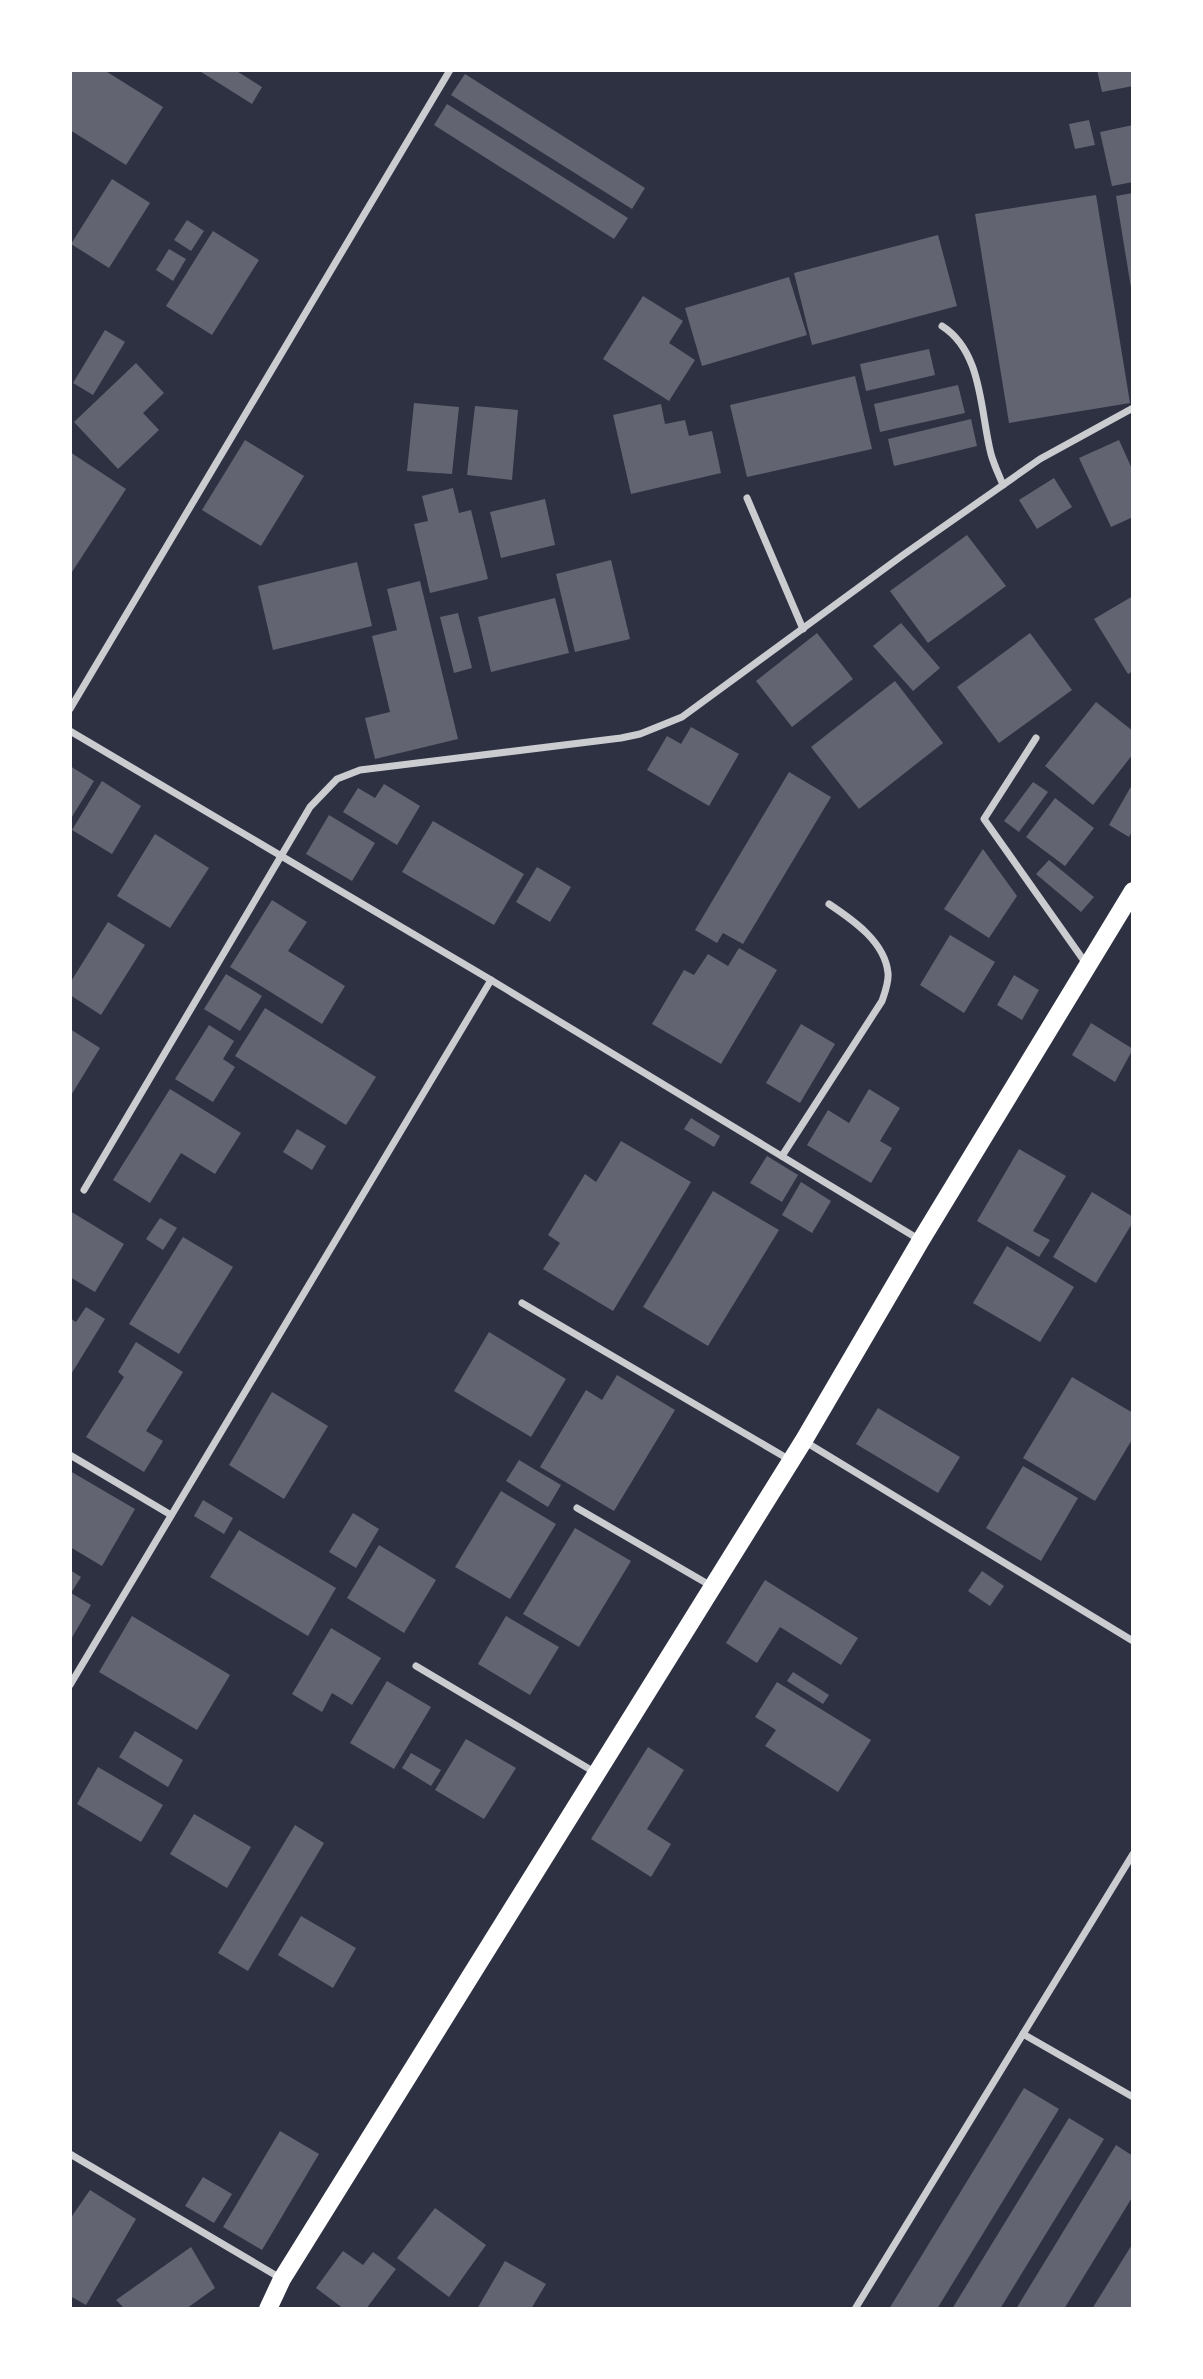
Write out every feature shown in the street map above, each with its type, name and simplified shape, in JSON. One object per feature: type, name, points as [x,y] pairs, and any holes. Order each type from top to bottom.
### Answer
[{"type":"main road","points":[[268,2309],[282,2279],[792,1460],[921,1240],[1133,891]]},
{"type":"street","points":[[70,709],[450,70]]},
{"type":"street","points":[[942,326],[954,334],[972,364],[992,456],[1003,485]]},
{"type":"street","points":[[84,1190],[310,807],[328,786],[346,774],[360,770],[639,734],[682,717],[1040,459],[1133,408]]},
{"type":"street","points":[[747,498],[803,629]]},
{"type":"street","points":[[70,731],[491,980],[921,1240]]},
{"type":"street","points":[[1036,738],[984,819],[1088,966]]},
{"type":"street","points":[[782,1156],[883,1000],[888,976],[886,962],[874,941],[829,904]]},
{"type":"street","points":[[70,1685],[491,980]]},
{"type":"street","points":[[522,1303],[792,1460]]},
{"type":"street","points":[[804,1440],[1133,1641]]},
{"type":"street","points":[[70,1455],[171,1515]]},
{"type":"street","points":[[577,1508],[713,1587]]},
{"type":"street","points":[[416,1666],[597,1773]]},
{"type":"street","points":[[855,2309],[1133,1854]]},
{"type":"street","points":[[1023,2034],[1133,2097]]},
{"type":"street","points":[[70,2154],[282,2279]]},
{"type":"building","points":[[70,70],[104,70],[163,107],[126,165],[70,130]]},
{"type":"building","points":[[198,70],[235,70],[262,87],[252,104]]},
{"type":"building","points":[[1097,70],[1133,70],[1133,86],[1102,92]]},
{"type":"building","points":[[465,74],[645,188],[632,209],[451,95]]},
{"type":"building","points":[[447,104],[628,218],[614,239],[434,125]]},
{"type":"building","points":[[1089,120],[1095,145],[1075,149],[1069,124]]},
{"type":"building","points":[[1133,125],[1133,182],[1112,186],[1100,132]]},
{"type":"building","points":[[112,179],[150,203],[109,268],[71,244]]},
{"type":"building","points":[[1133,193],[1133,294],[1132,294],[1116,196]]},
{"type":"building","points":[[1096,195],[1130,403],[1009,423],[975,214]]},
{"type":"building","points":[[187,220],[204,231],[191,251],[174,240]]},
{"type":"building","points":[[213,231],[259,260],[212,335],[166,306]]},
{"type":"building","points":[[938,235],[957,306],[812,345],[794,273]]},
{"type":"building","points":[[169,249],[186,259],[173,281],[156,270]]},
{"type":"building","points":[[789,277],[807,335],[702,366],[685,308]]},
{"type":"building","points":[[643,296],[683,321],[669,343],[695,360],[669,401],[603,359]]},
{"type":"building","points":[[105,330],[125,342],[93,395],[73,383]]},
{"type":"building","points":[[929,349],[935,375],[866,391],[860,364]]},
{"type":"building","points":[[136,363],[164,393],[143,413],[159,430],[118,469],[74,422]]},
{"type":"building","points":[[855,376],[872,449],[747,477],[730,405]]},
{"type":"building","points":[[958,385],[965,413],[880,432],[874,404]]},
{"type":"building","points":[[414,403],[459,407],[452,474],[407,471]]},
{"type":"building","points":[[661,404],[665,424],[685,420],[689,436],[712,431],[721,473],[631,494],[613,415]]},
{"type":"building","points":[[475,406],[518,410],[512,480],[467,475]]},
{"type":"building","points":[[971,419],[977,446],[894,466],[888,439]]},
{"type":"building","points":[[245,440],[304,476],[261,546],[202,510]]},
{"type":"building","points":[[1119,440],[1133,471],[1133,517],[1111,527],[1079,458]]},
{"type":"building","points":[[70,452],[126,489],[70,575]]},
{"type":"building","points":[[1054,478],[1072,507],[1037,529],[1019,500]]},
{"type":"building","points":[[453,488],[459,513],[471,510],[488,579],[430,593],[414,524],[428,521],[422,496]]},
{"type":"building","points":[[545,499],[555,545],[501,558],[490,512]]},
{"type":"building","points":[[967,535],[1006,586],[928,643],[890,591]]},
{"type":"building","points":[[611,560],[630,639],[575,652],[556,574]]},
{"type":"building","points":[[357,562],[372,626],[273,650],[258,586]]},
{"type":"building","points":[[420,581],[458,739],[375,759],[365,718],[390,712],[372,636],[397,630],[387,589]]},
{"type":"building","points":[[1133,596],[1133,671],[1128,674],[1094,619]]},
{"type":"building","points":[[555,598],[569,653],[491,672],[478,617]]},
{"type":"building","points":[[458,613],[472,668],[454,673],[440,617]]},
{"type":"building","points":[[901,623],[940,668],[913,691],[873,646]]},
{"type":"building","points":[[817,633],[853,679],[792,727],[756,681]]},
{"type":"building","points":[[1030,633],[1072,690],[999,743],[957,687]]},
{"type":"building","points":[[895,681],[943,743],[859,809],[811,747]]},
{"type":"building","points":[[1096,702],[1133,731],[1133,754],[1093,805],[1045,766]]},
{"type":"building","points":[[691,727],[739,754],[709,806],[647,770],[667,736],[681,744]]},
{"type":"building","points":[[70,766],[94,781],[70,820]]},
{"type":"building","points":[[789,772],[831,797],[743,944],[723,933],[717,943],[695,930]]},
{"type":"building","points":[[102,781],[141,806],[112,854],[72,830]]},
{"type":"building","points":[[1033,782],[1048,792],[1019,832],[1004,821]]},
{"type":"building","points":[[1133,783],[1133,830],[1129,837],[1109,825]]},
{"type":"building","points":[[384,784],[420,806],[397,845],[343,812],[358,788],[375,798]]},
{"type":"building","points":[[1055,798],[1094,828],[1065,866],[1026,837]]},
{"type":"building","points":[[329,815],[375,843],[352,881],[306,854]]},
{"type":"building","points":[[433,821],[524,874],[494,925],[402,872]]},
{"type":"building","points":[[155,834],[209,868],[170,928],[117,896]]},
{"type":"building","points":[[983,849],[1017,896],[989,938],[944,909]]},
{"type":"building","points":[[1049,860],[1094,897],[1081,912],[1036,874]]},
{"type":"building","points":[[537,867],[571,887],[550,922],[516,902]]},
{"type":"building","points":[[272,900],[307,922],[288,951],[345,986],[322,1024],[230,967]]},
{"type":"building","points":[[108,922],[145,945],[101,1015],[70,995],[70,983]]},
{"type":"building","points":[[950,935],[995,962],[964,1013],[920,985]]},
{"type":"building","points":[[739,948],[777,970],[721,1064],[652,1024],[684,970],[694,975],[708,954],[728,966]]},
{"type":"building","points":[[226,974],[262,996],[240,1031],[204,1009]]},
{"type":"building","points":[[1014,975],[1039,990],[1022,1020],[997,1005]]},
{"type":"building","points":[[265,1008],[376,1077],[346,1125],[235,1056]]},
{"type":"building","points":[[1091,1023],[1133,1049],[1115,1082],[1072,1055]]},
{"type":"building","points":[[801,1024],[835,1044],[800,1103],[766,1083]]},
{"type":"building","points":[[209,1025],[234,1041],[223,1059],[235,1067],[213,1102],[175,1079]]},
{"type":"building","points":[[70,1029],[100,1048],[70,1097]]},
{"type":"building","points":[[170,1089],[241,1133],[215,1174],[181,1153],[150,1203],[113,1180]]},
{"type":"building","points":[[869,1089],[900,1108],[880,1141],[892,1148],[871,1183],[807,1145],[828,1110],[849,1123]]},
{"type":"building","points":[[691,1118],[720,1136],[714,1147],[684,1129]]},
{"type":"building","points":[[297,1129],[326,1146],[312,1170],[283,1152]]},
{"type":"building","points":[[621,1141],[691,1182],[613,1311],[543,1269],[560,1243],[548,1235],[585,1174],[596,1182]]},
{"type":"building","points":[[1019,1149],[1066,1176],[1033,1231],[1050,1240],[1039,1257],[977,1221]]},
{"type":"building","points":[[767,1156],[798,1175],[782,1202],[750,1183]]},
{"type":"building","points":[[801,1182],[831,1201],[812,1233],[782,1215]]},
{"type":"building","points":[[713,1191],[779,1230],[708,1346],[643,1307]]},
{"type":"building","points":[[1092,1192],[1133,1217],[1133,1222],[1096,1283],[1053,1257]]},
{"type":"building","points":[[70,1211],[124,1244],[95,1292],[70,1277]]},
{"type":"building","points":[[160,1218],[177,1228],[163,1250],[146,1239]]},
{"type":"building","points":[[183,1237],[233,1267],[179,1354],[129,1324]]},
{"type":"building","points":[[1007,1246],[1074,1287],[1040,1342],[973,1303]]},
{"type":"building","points":[[86,1307],[105,1319],[70,1376],[70,1318],[76,1322]]},
{"type":"building","points":[[489,1332],[566,1379],[531,1437],[454,1391]]},
{"type":"building","points":[[136,1342],[183,1372],[146,1431],[163,1441],[144,1472],[86,1437],[124,1377],[118,1372]]},
{"type":"building","points":[[617,1375],[675,1410],[614,1511],[540,1467],[586,1390],[602,1400]]},
{"type":"building","points":[[1072,1377],[1133,1413],[1133,1438],[1095,1501],[1023,1458]]},
{"type":"building","points":[[272,1392],[328,1426],[284,1499],[229,1465]]},
{"type":"building","points":[[878,1408],[960,1457],[938,1493],[856,1444]]},
{"type":"building","points":[[519,1460],[561,1485],[548,1507],[506,1481]]},
{"type":"building","points":[[1023,1466],[1078,1498],[1041,1561],[986,1528]]},
{"type":"building","points":[[70,1471],[135,1509],[102,1566],[70,1547]]},
{"type":"building","points":[[501,1491],[556,1524],[510,1599],[455,1567]]},
{"type":"building","points":[[203,1500],[233,1518],[224,1534],[194,1516]]},
{"type":"building","points":[[353,1513],[379,1529],[356,1568],[329,1552]]},
{"type":"building","points":[[575,1528],[631,1561],[579,1647],[523,1614]]},
{"type":"building","points":[[239,1530],[336,1588],[308,1636],[210,1577]]},
{"type":"building","points":[[379,1545],[436,1580],[404,1633],[347,1598]]},
{"type":"building","points":[[70,1570],[81,1577],[71,1593],[91,1605],[70,1641]]},
{"type":"building","points":[[982,1571],[1004,1586],[990,1606],[968,1591]]},
{"type":"building","points":[[765,1580],[858,1638],[841,1665],[780,1627],[757,1663],[726,1643]]},
{"type":"building","points":[[132,1616],[230,1675],[197,1730],[99,1672]]},
{"type":"building","points":[[506,1616],[559,1647],[530,1695],[478,1664]]},
{"type":"building","points":[[331,1628],[381,1658],[352,1705],[332,1693],[322,1712],[292,1694]]},
{"type":"building","points":[[793,1672],[829,1695],[823,1704],[787,1681]]},
{"type":"building","points":[[387,1681],[431,1707],[394,1769],[350,1743]]},
{"type":"building","points":[[777,1682],[871,1740],[838,1792],[765,1746],[776,1730],[755,1717]]},
{"type":"building","points":[[135,1731],[183,1760],[168,1787],[119,1757]]},
{"type":"building","points":[[466,1739],[516,1768],[484,1819],[435,1790]]},
{"type":"building","points":[[648,1747],[684,1770],[647,1829],[671,1844],[651,1877],[591,1839]]},
{"type":"building","points":[[411,1753],[441,1770],[431,1786],[402,1768]]},
{"type":"building","points":[[98,1767],[163,1805],[141,1842],[77,1804]]},
{"type":"building","points":[[194,1814],[251,1847],[227,1888],[170,1854]]},
{"type":"building","points":[[295,1825],[324,1843],[248,1971],[218,1953]]},
{"type":"building","points":[[301,1916],[356,1948],[333,1988],[278,1955]]},
{"type":"building","points":[[1024,2088],[1059,2109],[937,2309],[889,2309]]},
{"type":"building","points":[[1069,2118],[1104,2139],[1000,2309],[952,2309]]},
{"type":"building","points":[[280,2131],[319,2154],[262,2250],[223,2227]]},
{"type":"building","points":[[1116,2145],[1133,2156],[1133,2196],[1064,2309],[1016,2309]]},
{"type":"building","points":[[203,2177],[232,2194],[214,2223],[185,2206]]},
{"type":"building","points":[[90,2190],[136,2219],[86,2305],[70,2296],[70,2219]]},
{"type":"building","points":[[435,2208],[486,2245],[449,2297],[397,2258]]},
{"type":"building","points":[[1133,2243],[1133,2309],[1092,2309]]},
{"type":"building","points":[[191,2247],[215,2288],[186,2309],[125,2309],[116,2300]]},
{"type":"building","points":[[343,2251],[363,2265],[373,2252],[396,2269],[366,2309],[344,2309],[316,2288]]},
{"type":"building","points":[[505,2261],[546,2284],[531,2309],[477,2309]]}]
